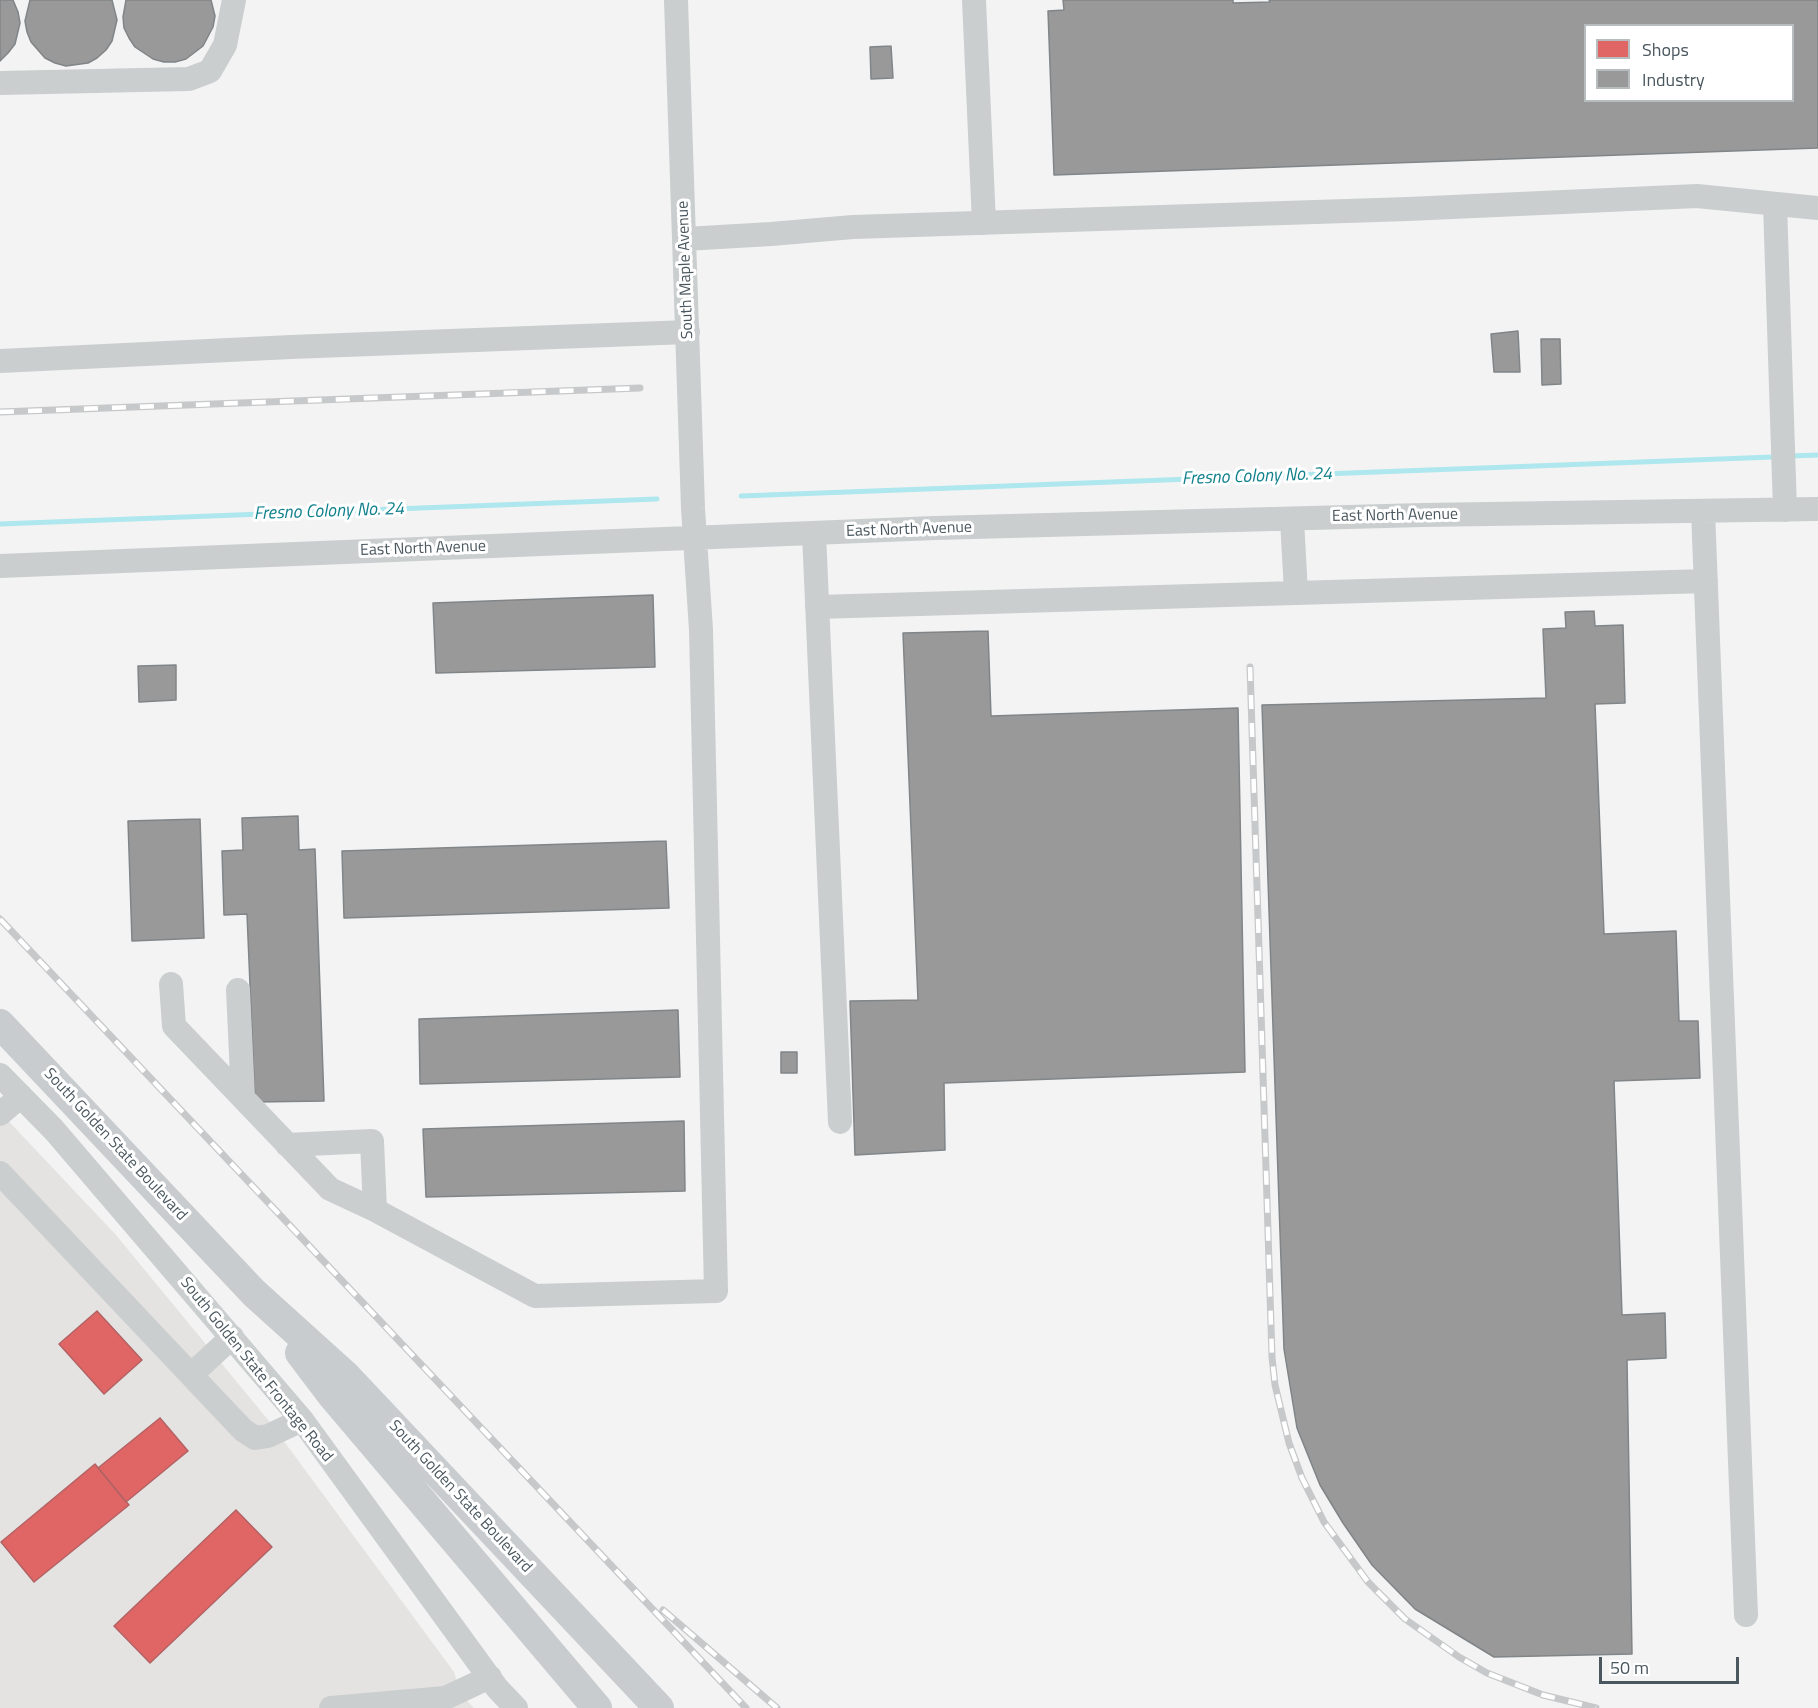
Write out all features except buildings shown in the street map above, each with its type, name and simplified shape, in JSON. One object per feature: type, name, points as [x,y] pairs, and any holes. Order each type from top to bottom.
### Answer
[{"type":"main road","name":"South Golden State Boulevard","points":[[0,1024],[254,1293],[347,1377],[659,1708]]},
{"type":"main road","name":"South Golden State Boulevard","points":[[254,1293],[331,1394],[597,1708]]},
{"type":"street","points":[[0,83],[189,79],[210,71],[225,45],[234,0]]},
{"type":"street","name":"South Maple Avenue","points":[[375,1210],[536,1296],[716,1290],[701,630],[695,539],[676,0]]},
{"type":"street","points":[[974,0],[984,223]]},
{"type":"street","points":[[684,238],[853,227],[1396,209],[1697,196],[1818,208]]},
{"type":"street","points":[[1775,204],[1785,510]]},
{"type":"street","points":[[0,361],[688,332]]},
{"type":"street","name":"East North Avenue","points":[[0,566],[935,528],[1423,515],[1818,509]]},
{"type":"street","points":[[1703,511],[1746,1615]]},
{"type":"street","points":[[1292,519],[1296,593]]},
{"type":"street","points":[[814,534],[840,1122]]},
{"type":"street","points":[[817,607],[1706,581]]},
{"type":"street","points":[[171,984],[174,1026],[243,1096],[287,1145],[330,1190],[375,1210],[372,1141],[287,1145]]},
{"type":"street","points":[[238,990],[243,1096]]},
{"type":"street","name":"South Golden State Frontage Road","points":[[0,1075],[54,1130],[302,1419],[490,1677],[516,1708]]},
{"type":"street","points":[[0,1114],[21,1096]]},
{"type":"street","points":[[0,1173],[243,1430],[255,1438],[268,1436],[302,1419]]},
{"type":"street","points":[[191,1375],[231,1337]]},
{"type":"street","points":[[332,1708],[447,1703],[490,1677]]},
{"type":"shaded area","points":[[0,1112],[116,1235],[269,1421],[454,1672],[461,1695],[474,1708],[0,1708]]},
{"type":"waterway","name":"Fresno Colony No. 24","points":[[1790,456],[1818,455]]},
{"type":"waterway","name":"Fresno Colony No. 24","points":[[741,496],[1773,457]]},
{"type":"waterway","name":"Fresno Colony No. 24","points":[[0,524],[657,499]]},
{"type":"railway","points":[[0,412],[640,388]]},
{"type":"railway","points":[[1250,667],[1272,1357],[1275,1385],[1289,1443],[1302,1478],[1324,1522],[1368,1582],[1405,1619],[1459,1657],[1487,1673],[1543,1695],[1596,1708]]},
{"type":"railway","points":[[0,919],[746,1708]]},
{"type":"railway","points":[[663,1610],[777,1708]]}]
